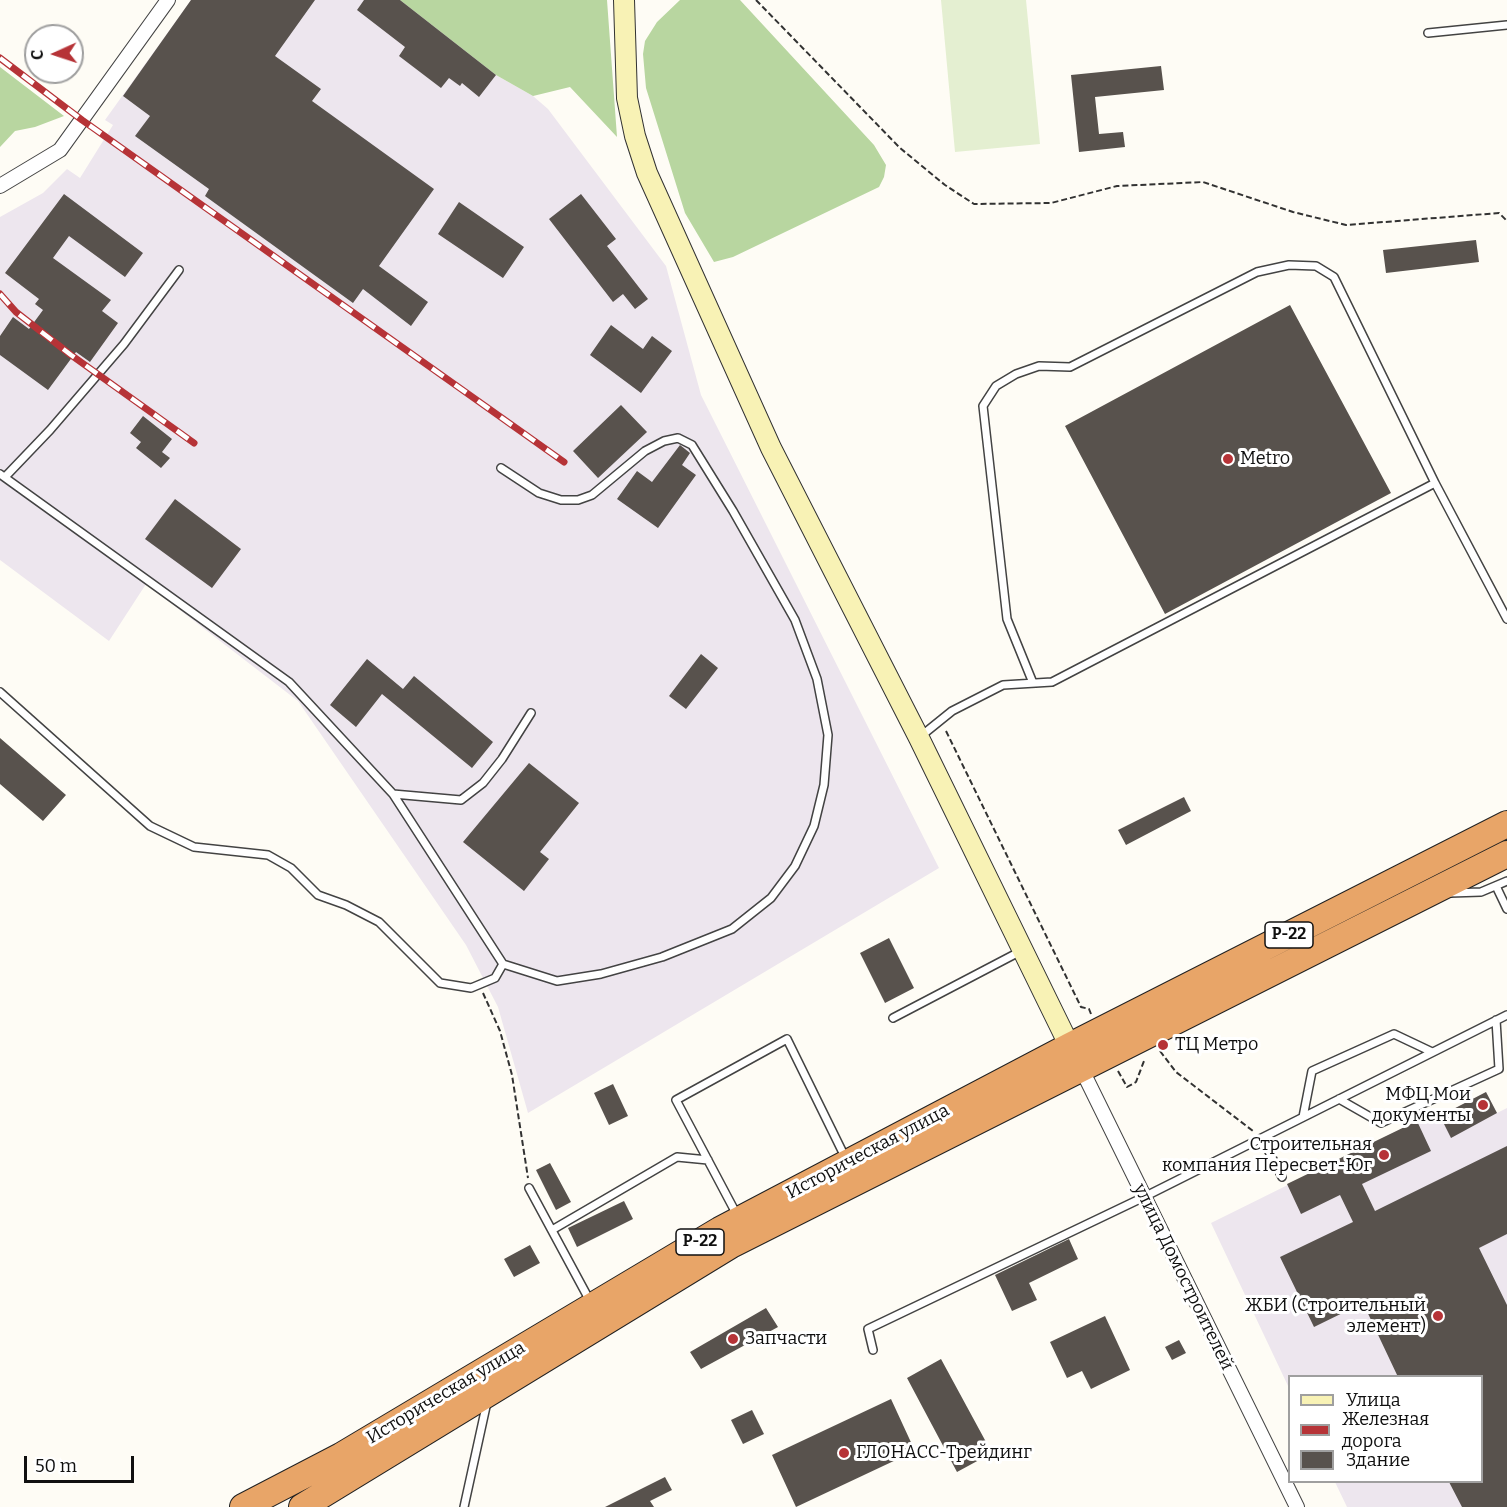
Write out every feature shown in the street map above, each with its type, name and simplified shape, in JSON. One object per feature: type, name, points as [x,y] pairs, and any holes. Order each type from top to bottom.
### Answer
[{"type":"highway","name":"Историческая улица","points":[[243,1507],[341,1456],[739,1220],[1070,1046],[1507,824]]},
{"type":"highway","name":"Историческая улица","points":[[302,1507],[732,1245],[1507,854]]},
{"type":"highway","points":[[337,1507],[353,1478]]},
{"type":"main road","name":"улица Домостроителей","points":[[624,0],[627,98],[635,136],[647,173],[771,448],[919,738],[1082,1070]]},
{"type":"street","points":[[0,186],[60,150],[168,0]]},
{"type":"street","name":"улица Домостроителей","points":[[1082,1070],[1297,1507]]},
{"type":"lane","points":[[1428,33],[1507,25]]},
{"type":"lane","points":[[1033,683],[1007,619],[983,406],[996,386],[1016,374],[1039,366],[1070,367],[1257,272],[1289,265],[1316,266],[1334,277],[1435,483],[1507,619]]},
{"type":"lane","points":[[179,270],[124,344],[50,430],[2,475],[289,682],[393,794],[502,964],[557,981],[601,974],[662,957],[732,929],[771,898],[795,866],[813,826],[821,796],[828,735],[817,679],[795,620],[733,511],[692,445],[678,438],[664,441],[645,451],[592,495],[578,500],[561,500],[539,493],[501,468]]},
{"type":"lane","points":[[919,738],[952,711],[1003,685],[1052,682],[1435,483]]},
{"type":"lane","points":[[0,692],[150,826],[194,847],[268,855],[291,868],[318,895],[346,905],[379,922],[440,983],[471,988],[495,978],[502,964]]},
{"type":"lane","points":[[393,794],[461,800],[483,783],[496,767],[531,713]]},
{"type":"lane","points":[[1424,895],[1480,892],[1507,881]]},
{"type":"lane","points":[[1496,886],[1507,909]]},
{"type":"lane","points":[[893,1018],[1023,950]]},
{"type":"lane","points":[[873,1350],[868,1329],[1144,1197],[1507,1015]]},
{"type":"lane","points":[[1339,1099],[1381,1123],[1499,1069],[1496,1020]]},
{"type":"lane","points":[[1303,1118],[1312,1071],[1394,1034],[1432,1052]]},
{"type":"lane","points":[[739,1220],[676,1100],[788,1039],[848,1163]]},
{"type":"lane","points":[[1262,1138],[1282,1177]]},
{"type":"lane","points":[[552,1230],[677,1157],[708,1160]]},
{"type":"lane","points":[[529,1188],[592,1306]]},
{"type":"lane","points":[[465,1507],[489,1394]]},
{"type":"path","points":[[756,0],[900,148],[945,186],[974,204],[1051,203],[1117,186],[1203,182],[1293,212],[1346,225],[1499,213],[1507,221]]},
{"type":"path","points":[[940,720],[1081,1007],[1089,1009],[1099,1032]]},
{"type":"path","points":[[480,985],[500,1031],[512,1075],[529,1188]]},
{"type":"path","points":[[1111,1055],[1127,1086],[1136,1082],[1142,1062],[1160,1050],[1176,1072],[1262,1138]]},
{"type":"shaded area","points":[[191,0],[400,0],[496,75],[533,96],[548,109],[666,266],[701,395],[939,868],[528,1113],[498,1007],[466,945],[298,701],[146,584],[109,641],[0,560],[0,217],[43,193],[67,169],[80,178],[113,125],[105,120]]},
{"type":"shaded area","points":[[1486,1092],[1497,1113],[1507,1108],[1507,1507],[1347,1507],[1335,1483],[1483,1483],[1483,1375],[1288,1375],[1288,1386],[1211,1223],[1417,1121],[1440,1116]]},
{"type":"green space","points":[[400,0],[607,0],[617,137],[570,87],[533,96],[496,75]]},
{"type":"green space","points":[[680,0],[740,0],[874,145],[886,165],[879,187],[733,257],[714,262],[685,213],[646,88],[643,54],[645,41],[657,22]]},
{"type":"green space","points":[[941,0],[1026,0],[1040,144],[955,152]]},
{"type":"green space","points":[[0,67],[64,116],[35,127],[15,131],[0,147]]},
{"type":"building","points":[[191,0],[315,0],[275,56],[321,89],[312,101],[434,189],[379,266],[428,302],[411,326],[363,289],[353,303],[205,196],[209,189],[135,136],[150,116],[123,96]]},
{"type":"building","points":[[364,0],[400,0],[496,75],[479,97],[462,83],[460,86],[449,78],[441,88],[399,56],[405,47],[357,10]]},
{"type":"building","points":[[1161,66],[1164,90],[1095,97],[1099,134],[1123,132],[1125,147],[1079,152],[1071,75]]},
{"type":"building","points":[[64,194],[143,253],[125,277],[69,236],[53,258],[111,300],[102,311],[118,323],[90,362],[76,352],[48,390],[0,355],[0,336],[13,317],[29,329],[43,310],[35,304],[39,299],[5,273]]},
{"type":"building","points":[[581,194],[616,239],[607,246],[648,299],[635,309],[623,294],[613,302],[549,219]]},
{"type":"building","points":[[459,202],[524,247],[503,278],[438,234]]},
{"type":"building","points":[[1476,240],[1479,262],[1386,273],[1383,250]]},
{"type":"building","name":"Metro","points":[[1290,305],[1391,493],[1165,614],[1065,426]]},
{"type":"building","points":[[611,325],[643,349],[652,336],[672,351],[641,393],[590,355]]},
{"type":"building","points":[[621,405],[647,432],[598,478],[573,451]]},
{"type":"building","points":[[143,416],[172,439],[162,452],[170,458],[161,468],[136,448],[141,442],[130,433]]},
{"type":"building","points":[[680,445],[690,453],[682,465],[696,475],[658,528],[617,499],[637,471],[652,482]]},
{"type":"building","points":[[175,499],[241,549],[212,588],[145,539]]},
{"type":"building","points":[[701,654],[718,668],[686,709],[669,696]]},
{"type":"building","points":[[367,659],[403,689],[414,676],[493,742],[472,768],[382,694],[356,727],[330,705]]},
{"type":"building","points":[[0,738],[66,795],[43,821],[0,784]]},
{"type":"building","points":[[529,763],[579,803],[540,852],[549,859],[524,891],[463,842]]},
{"type":"building","points":[[1184,797],[1191,811],[1126,845],[1118,830]]},
{"type":"building","points":[[889,938],[914,988],[885,1003],[860,953]]},
{"type":"building","points":[[613,1084],[628,1116],[609,1125],[594,1093]]},
{"type":"building","points":[[1486,1092],[1497,1113],[1451,1138],[1440,1116]]},
{"type":"building","name":"ЖБИ (Строительный элемент)","points":[[1417,1121],[1431,1151],[1362,1184],[1375,1211],[1507,1146],[1507,1234],[1479,1248],[1507,1305],[1507,1507],[1462,1507],[1450,1483],[1483,1483],[1483,1375],[1397,1375],[1363,1303],[1314,1327],[1280,1257],[1353,1222],[1340,1195],[1301,1214],[1287,1184]]},
{"type":"building","points":[[550,1163],[571,1202],[556,1210],[536,1170]]},
{"type":"building","points":[[624,1201],[633,1219],[577,1247],[568,1228]]},
{"type":"building","points":[[1069,1239],[1078,1259],[1029,1283],[1037,1300],[1012,1311],[995,1275]]},
{"type":"building","points":[[530,1245],[540,1263],[514,1277],[504,1259]]},
{"type":"building","name":"Запчасти","points":[[766,1308],[778,1327],[701,1369],[690,1352]]},
{"type":"building","points":[[1105,1316],[1130,1370],[1091,1389],[1082,1371],[1067,1378],[1050,1342]]},
{"type":"building","points":[[1179,1340],[1186,1353],[1172,1360],[1165,1347]]},
{"type":"building","points":[[941,1359],[992,1453],[957,1472],[907,1378]]},
{"type":"building","name":"ГЛОНАСС-Трейдинг","points":[[891,1399],[915,1451],[796,1507],[772,1455]]},
{"type":"building","points":[[752,1410],[764,1434],[743,1444],[731,1420]]},
{"type":"building","points":[[665,1477],[672,1490],[650,1501],[654,1507],[605,1507]]},
{"type":"railway","points":[[0,58],[82,120],[564,462]]},
{"type":"railway","points":[[0,294],[16,312],[71,355],[194,443]]},
{"type":"place","name":"Metro","points":[[1228,459]]},
{"type":"place","name":"ТЦ Метро","points":[[1163,1045]]},
{"type":"place","name":"МФЦ Мои документы","points":[[1483,1105]]},
{"type":"place","name":"Строительная компания Пересвет-Юг","points":[[1384,1155]]},
{"type":"place","name":"ЖБИ (Строительный элемент)","points":[[1438,1316]]},
{"type":"place","name":"Запчасти","points":[[733,1339]]},
{"type":"place","name":"ГЛОНАСС-Трейдинг","points":[[844,1453]]}]
